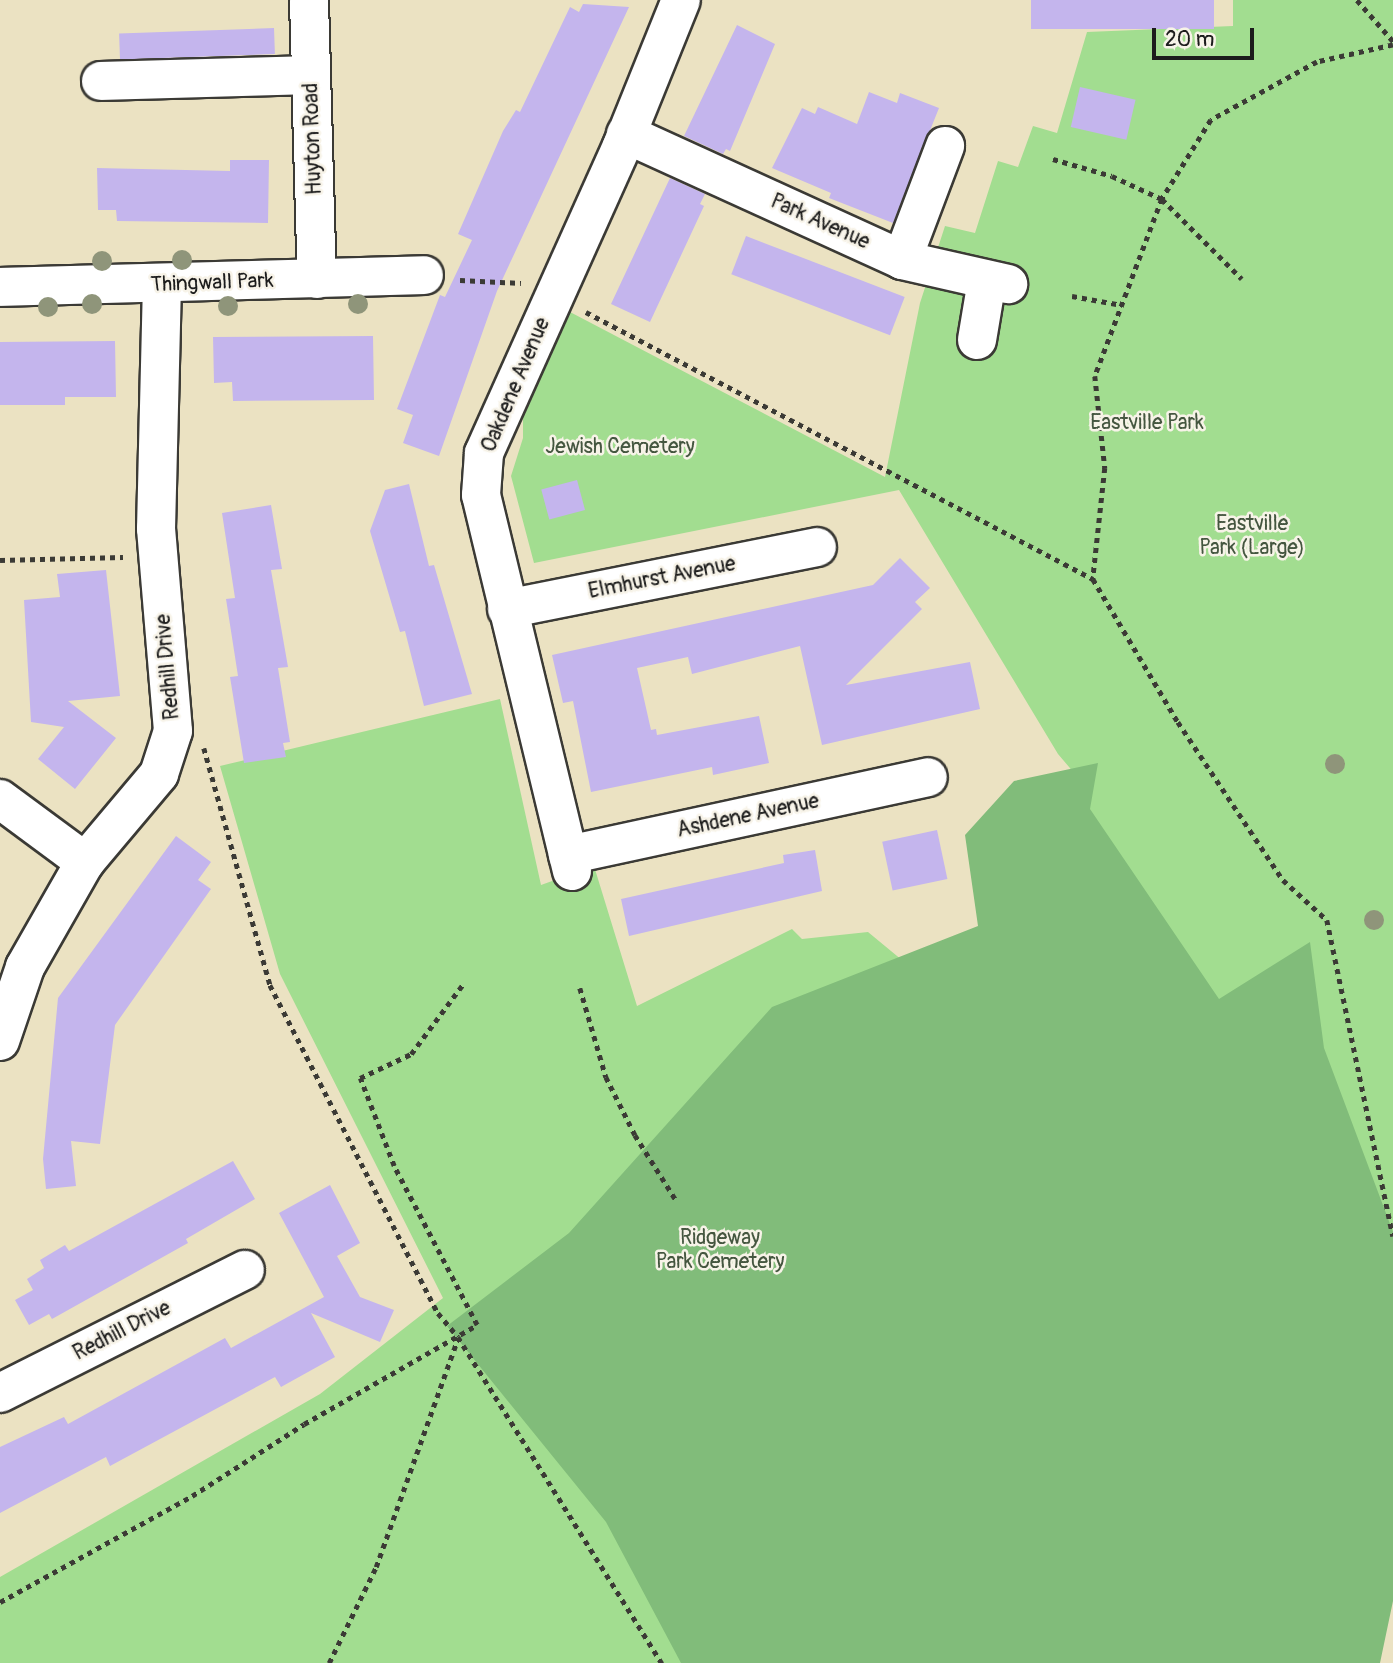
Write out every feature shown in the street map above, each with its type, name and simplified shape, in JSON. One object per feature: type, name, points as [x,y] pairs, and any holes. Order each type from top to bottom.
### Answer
[{"type":"street","name":"Huyton Road","points":[[309,0],[317,279]]},
{"type":"street","name":"Oakdene Avenue","points":[[570,863],[481,495],[484,453],[626,134],[681,0]]},
{"type":"street","points":[[101,81],[311,75]]},
{"type":"street","name":"Park Avenue","points":[[626,134],[902,260],[998,282],[977,340]]},
{"type":"street","points":[[902,260],[945,146]]},
{"type":"street","name":"Thingwall Park","points":[[0,287],[162,286],[439,277]]},
{"type":"street","name":"Redhill Drive","points":[[0,1041],[25,967],[85,862],[159,774],[173,731],[159,557],[162,286]]},
{"type":"street","name":"Elmhurst Avenue","points":[[507,609],[817,547]]},
{"type":"street","name":"Ashdene Avenue","points":[[570,863],[928,777]]},
{"type":"street","points":[[0,799],[85,862]]},
{"type":"street","name":"Redhill Drive","points":[[0,1393],[245,1270]]},
{"type":"path","points":[[1093,579],[1105,468],[1095,376],[1162,199],[1211,120],[1317,62],[1393,43],[1357,0]]},
{"type":"path","points":[[1053,159],[1112,176],[1162,199],[1242,279]]},
{"type":"path","points":[[439,277],[530,284],[555,295],[1093,579],[1178,722],[1283,880],[1327,920],[1393,1236]]},
{"type":"path","points":[[1072,296],[1122,305]]},
{"type":"path","points":[[0,560],[159,557]]},
{"type":"path","points":[[173,731],[208,751],[270,985],[438,1312],[458,1337],[662,1663]]},
{"type":"path","points":[[0,1602],[192,1496],[304,1424],[477,1325],[394,1166],[360,1077],[411,1054],[464,983]]},
{"type":"path","points":[[580,988],[606,1077],[635,1135],[676,1200]]},
{"type":"path","points":[[329,1663],[376,1567],[458,1337]]},
{"type":"green space","name":"Eastville Park","points":[[1233,0],[1393,0],[1393,1345],[1177,1047],[1075,774],[1058,754],[899,490],[534,563],[511,476],[523,438],[523,385],[570,312],[885,477],[920,303],[945,226],[975,233],[998,161],[1018,167],[1033,126],[1057,133],[1087,32],[1233,26]]},
{"type":"green space","name":"Ridgeway Park Cemetery","points":[[500,699],[541,885],[594,866],[637,1006],[792,929],[802,939],[868,932],[914,970],[1053,1663],[0,1663],[0,1577],[320,1394],[443,1298],[280,974],[220,766]]},
{"type":"green space","points":[[1098,763],[1090,809],[1219,999],[1310,942],[1324,1048],[1393,1232],[1393,1601],[1380,1663],[681,1663],[606,1522],[447,1326],[569,1233],[772,1007],[978,926],[965,835],[1014,781]]},
{"type":"building","points":[[1031,0],[1214,0],[1214,29],[1031,29]]},
{"type":"building","points":[[583,4],[629,7],[497,291],[439,456],[403,443],[413,415],[397,409],[440,295],[445,297],[472,240],[458,234],[503,131],[516,110],[520,112],[570,7],[579,12]]},
{"type":"building","points":[[737,25],[775,44],[730,151],[726,149],[723,154],[684,136]]},
{"type":"building","points":[[274,28],[275,54],[120,59],[119,33]]},
{"type":"building","points":[[1080,87],[1136,100],[1126,140],[1071,127]]},
{"type":"building","points":[[869,92],[897,103],[900,93],[939,108],[893,223],[829,198],[831,193],[772,168],[802,108],[815,114],[818,107],[857,124]]},
{"type":"building","points":[[230,160],[269,160],[268,223],[117,221],[116,210],[98,210],[97,168],[230,171]]},
{"type":"building","points":[[670,178],[705,194],[700,204],[704,206],[650,322],[611,304]]},
{"type":"building","points":[[746,236],[905,297],[890,335],[731,274]]},
{"type":"building","points":[[373,336],[374,400],[233,401],[232,382],[214,383],[213,337]]},
{"type":"building","points":[[115,341],[116,397],[65,397],[65,405],[0,405],[0,342]]},
{"type":"building","points":[[577,480],[585,510],[549,520],[541,490]]},
{"type":"building","points":[[409,484],[429,566],[434,565],[472,694],[424,706],[405,631],[400,632],[370,531],[385,490]]},
{"type":"building","points":[[271,505],[282,569],[271,570],[288,667],[278,668],[290,742],[283,743],[286,757],[244,763],[230,677],[238,676],[226,599],[235,598],[222,513]]},
{"type":"building","points":[[900,558],[930,588],[915,602],[922,609],[846,685],[970,662],[980,709],[822,745],[800,646],[692,674],[688,657],[637,668],[651,730],[656,729],[657,735],[759,716],[769,763],[713,775],[712,767],[591,792],[573,701],[563,703],[552,655],[873,585]]},
{"type":"building","points":[[106,570],[120,696],[68,701],[116,738],[75,789],[38,759],[64,727],[31,722],[24,600],[60,597],[57,574]]},
{"type":"building","points":[[937,830],[947,879],[893,891],[882,842]]},
{"type":"building","points":[[176,836],[211,862],[198,880],[211,889],[115,1025],[100,1144],[71,1141],[76,1186],[46,1189],[43,1159],[58,998]]},
{"type":"building","points":[[815,850],[822,891],[629,936],[621,899],[784,863],[783,855]]},
{"type":"building","points":[[233,1161],[255,1199],[186,1239],[188,1243],[52,1319],[49,1314],[29,1325],[15,1300],[33,1290],[27,1279],[44,1268],[40,1260],[65,1245],[69,1251]]},
{"type":"building","points":[[330,1185],[360,1243],[337,1256],[360,1297],[394,1310],[380,1342],[311,1313],[335,1357],[281,1387],[275,1377],[110,1466],[106,1457],[0,1513],[0,1447],[64,1417],[68,1424],[225,1338],[231,1348],[324,1297],[279,1213]]},
{"type":"park label","name":"Jewish Cemetery","points":[[620,447]]},
{"type":"park label","name":"Eastville Park (Large)","points":[[1252,536]]}]
